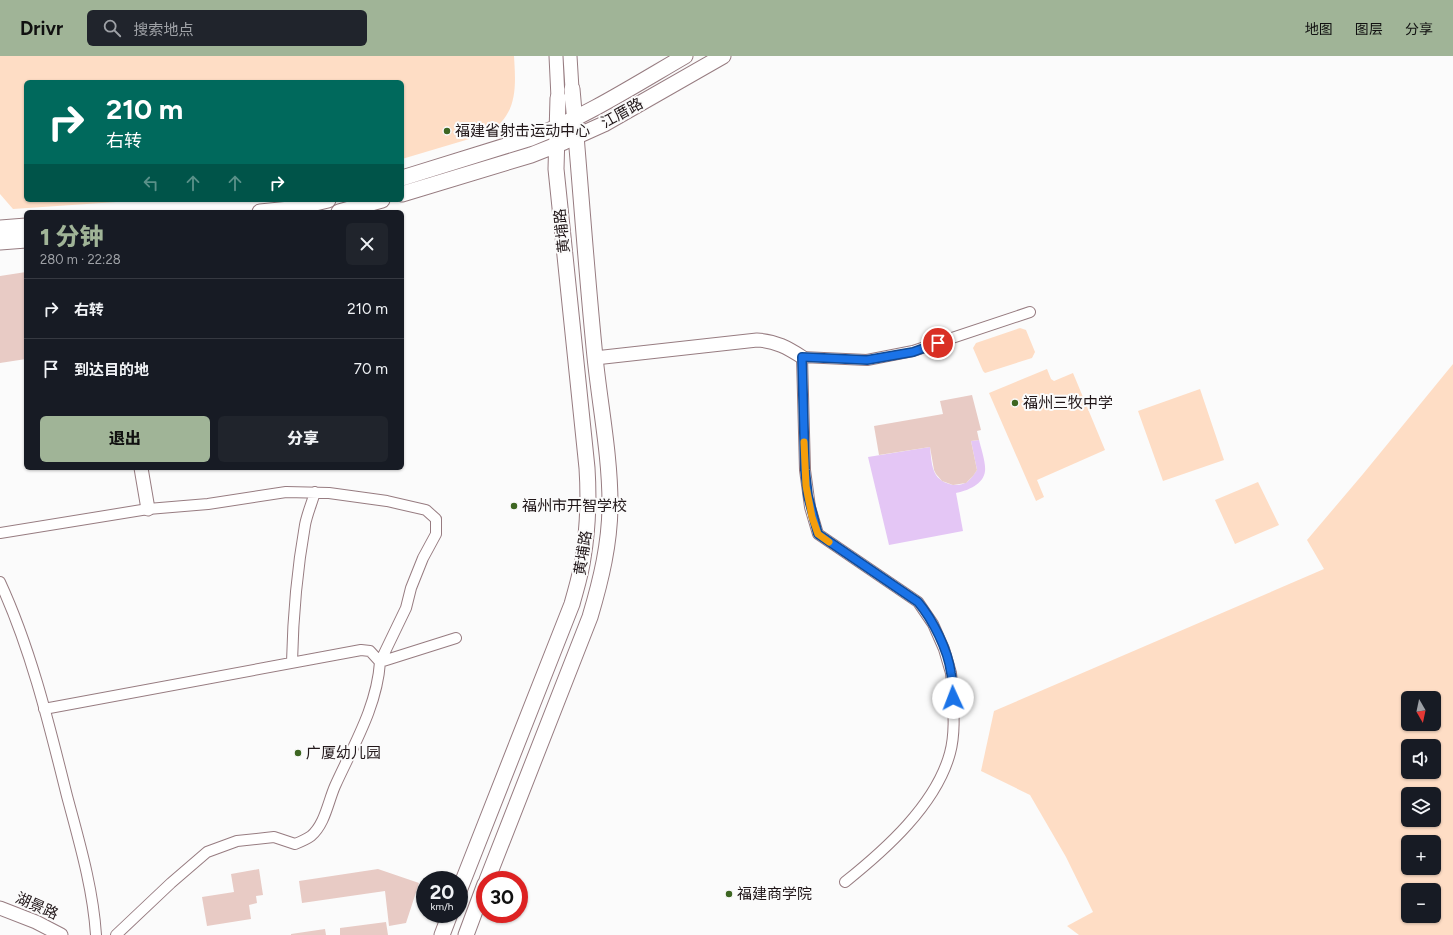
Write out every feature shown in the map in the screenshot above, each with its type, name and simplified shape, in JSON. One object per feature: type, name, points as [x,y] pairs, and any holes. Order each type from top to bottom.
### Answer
[{"type":"main road","name":"江厝路","points":[[404,177],[531,138],[556,128],[686,56]]},
{"type":"main road","name":"江厝路","points":[[404,193],[556,146],[604,124],[723,56]]},
{"type":"main road","name":"黄埔路","points":[[491,871],[582,638],[602,573],[607,543],[610,506],[607,460],[595,358],[572,89]]},
{"type":"main road","name":"黄埔路","points":[[467,871],[572,604],[583,560],[586,538],[588,507],[587,468],[556,169],[558,98]]},
{"type":"main road","points":[[280,210],[320,202]]},
{"type":"main road","points":[[346,210],[375,202]]},
{"type":"main road","points":[[0,228],[24,226]]},
{"type":"main road","points":[[0,242],[24,240]]},
{"type":"main road","points":[[466,935],[476,908]]},
{"type":"main road","points":[[442,935],[447,923]]},
{"type":"street","points":[[556,56],[558,98]]},
{"type":"street","points":[[570,56],[572,89]]},
{"type":"street","points":[[595,358],[757,340],[779,343],[802,357],[867,360],[913,352],[1030,312]]},
{"type":"street","points":[[802,357],[805,470],[809,502],[818,534],[918,602],[933,624],[944,649],[951,673],[952,683],[952,745],[947,763],[940,778],[920,809],[903,830],[883,851],[845,882]]},
{"type":"street","points":[[141,470],[148,509]]},
{"type":"street","points":[[0,533],[148,509],[208,504],[286,492],[315,492],[344,495],[410,506],[426,510],[436,519],[436,534],[423,558],[411,588],[406,608],[380,662],[378,680],[364,723],[334,788],[322,822],[312,836],[295,844],[274,837],[237,841],[207,852],[116,935]]},
{"type":"street","points":[[292,662],[297,584],[305,523],[315,492]]},
{"type":"street","points":[[0,582],[7,597],[31,665],[44,709],[85,863],[96,935]]},
{"type":"street","points":[[380,662],[456,638]]},
{"type":"street","points":[[44,709],[361,650],[370,651],[380,662]]},
{"type":"street","name":"湖景路","points":[[0,908],[36,922],[60,935]]},
{"type":"shaded area","name":"福建省射击运动中心","points":[[0,56],[514,56],[515,79],[513,100],[504,119],[496,127],[486,134],[404,158],[404,80],[24,80],[24,202],[116,202],[13,209],[0,194]]},
{"type":"shaded area","points":[[1020,328],[1026,330],[1035,352],[1032,358],[985,373],[973,348],[976,343]]},
{"type":"shaded area","points":[[1453,364],[1453,935],[1079,935],[1067,926],[1093,912],[1066,857],[1030,795],[981,771],[994,711],[1324,569],[1307,540]]},
{"type":"shaded area","points":[[1047,369],[1051,379],[1054,381],[1073,373],[1105,450],[1037,480],[1044,497],[1036,501],[989,393]]},
{"type":"shaded area","points":[[1200,389],[1224,460],[1163,481],[1138,411]]},
{"type":"shaded area","points":[[979,440],[985,464],[984,476],[982,480],[974,486],[965,491],[956,493],[963,531],[889,545],[868,457],[930,447],[932,465],[936,475],[946,483],[959,485],[967,482],[977,470],[971,441]]},
{"type":"shaded area","points":[[1258,482],[1279,525],[1235,544],[1215,500]]},
{"type":"building","points":[[24,272],[24,359],[0,363],[0,276]]},
{"type":"building","points":[[972,395],[981,430],[977,431],[979,440],[971,441],[977,470],[966,483],[953,485],[942,481],[934,470],[930,447],[879,455],[874,426],[943,414],[940,401]]},
{"type":"building","points":[[259,869],[263,895],[256,896],[257,903],[249,905],[251,919],[207,926],[202,897],[234,892],[231,874]]},
{"type":"building","points":[[378,869],[416,882],[416,892],[406,923],[389,926],[385,891],[302,903],[299,881]]},
{"type":"building","points":[[386,922],[388,935],[340,935],[340,928]]},
{"type":"building","points":[[325,929],[326,935],[291,935],[291,934]]},
{"type":"slow traffic","points":[[804,442],[806,486],[812,517],[818,534],[829,542]]},
{"type":"place","name":"福建省射击运动中心","points":[[447,131]]},
{"type":"place","name":"福州三牧中学","points":[[1015,403]]},
{"type":"place","name":"福州市开智学校","points":[[514,506]]},
{"type":"place","name":"广厦幼儿园","points":[[298,753]]},
{"type":"place","name":"福建商学院","points":[[729,894]]},
{"type":"route","points":[[938,343],[913,352],[867,360],[802,357],[805,470],[812,517],[818,534],[918,602],[928,615],[948,661],[951,673],[953,698]]}]
